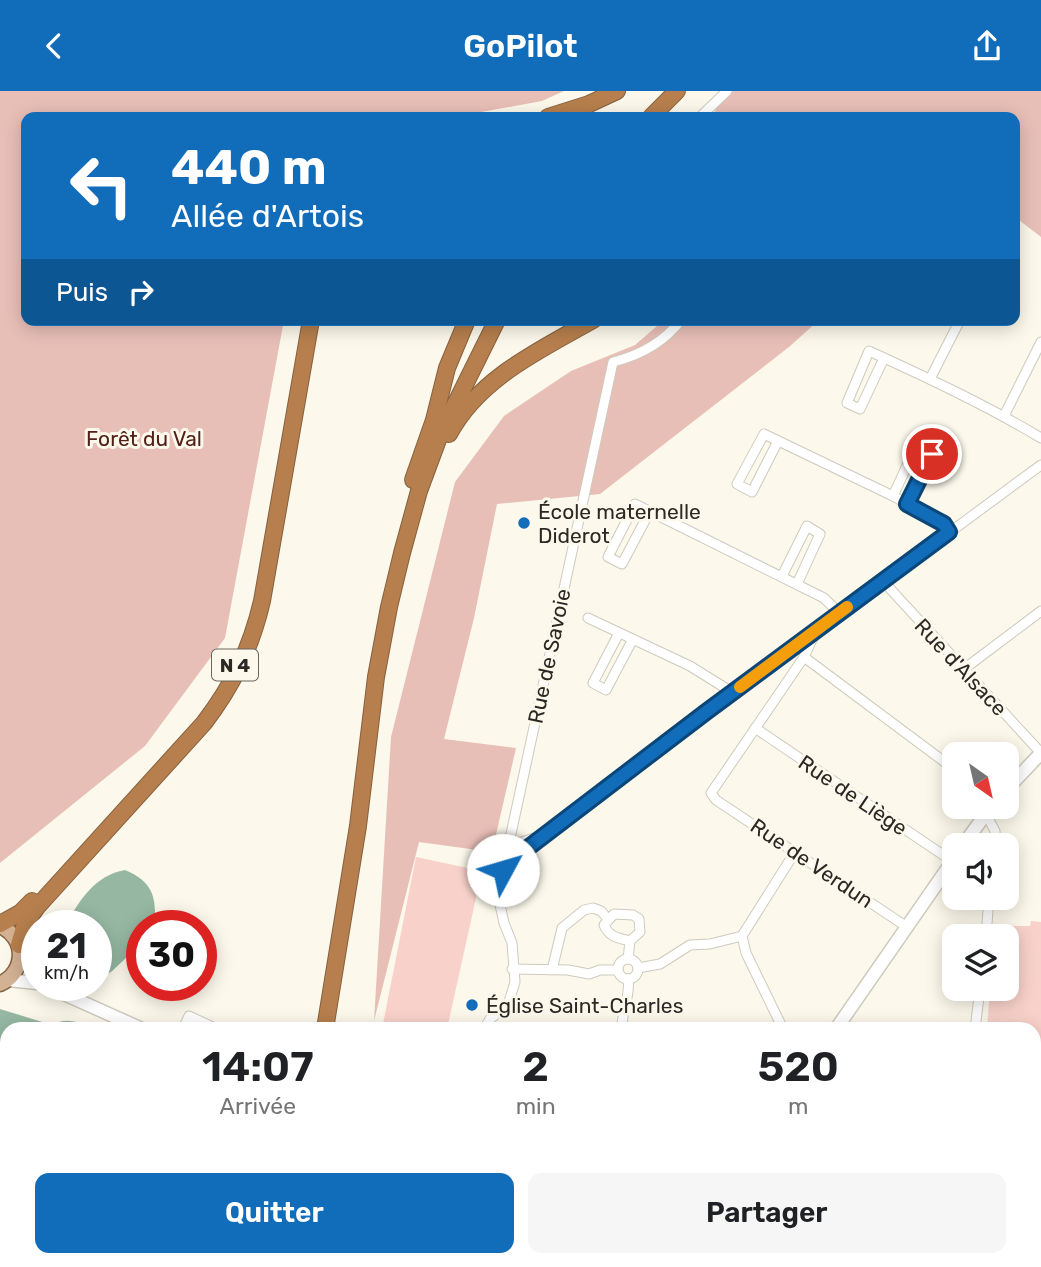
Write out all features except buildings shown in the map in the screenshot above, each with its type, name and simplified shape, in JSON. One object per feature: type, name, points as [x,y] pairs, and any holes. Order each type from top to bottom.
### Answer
[{"type":"highway","points":[[564,112],[617,91]]},
{"type":"highway","points":[[644,112],[665,91]]},
{"type":"highway","points":[[655,112],[677,91]]},
{"type":"highway","name":"N 4","points":[[0,925],[29,904],[199,719],[234,666],[251,624],[259,587],[302,326]]},
{"type":"highway","name":"N 4","points":[[20,950],[25,924],[52,888],[204,723],[233,682],[250,646],[258,617],[310,326]]},
{"type":"highway","name":"N 4","points":[[295,418],[316,326]]},
{"type":"highway","points":[[326,1022],[349,879],[351,826],[371,665],[419,459],[434,420],[447,367],[464,326]]},
{"type":"highway","points":[[397,554],[403,518],[433,436],[486,326]]},
{"type":"highway","points":[[397,554],[439,437],[494,326]]},
{"type":"highway","points":[[397,554],[436,459],[469,405],[502,374],[583,326]]},
{"type":"main road","points":[[1019,776],[1041,753]]},
{"type":"main road","points":[[841,1022],[942,876]]},
{"type":"main road","points":[[0,925],[12,934],[20,950],[17,969],[4,982]]},
{"type":"main road","points":[[81,1001],[127,1022]]},
{"type":"street","points":[[703,112],[727,91]]},
{"type":"street","name":"Rue de Savoie","points":[[489,1022],[508,1005],[515,982],[512,943],[504,923],[497,891],[504,866],[515,848],[511,827],[613,362],[634,357],[669,335],[676,326]]},
{"type":"street","points":[[930,379],[957,326]]},
{"type":"street","points":[[1004,416],[1041,342]]},
{"type":"street","points":[[884,358],[860,409],[847,403],[869,351],[930,379],[1004,416],[1041,438]]},
{"type":"street","points":[[778,441],[752,492],[737,484],[764,434],[893,496],[944,524],[949,532]]},
{"type":"street","points":[[893,496],[916,446],[932,454],[907,504]]},
{"type":"street","points":[[515,848],[545,834],[816,629],[1041,465]]},
{"type":"street","points":[[650,511],[622,564],[608,557],[635,504],[650,511],[782,576],[824,598],[839,613]]},
{"type":"street","points":[[782,576],[807,526],[820,534],[797,584]]},
{"type":"street","name":"Rue d'Alsace","points":[[882,580],[1041,753]]},
{"type":"street","points":[[964,669],[1041,611]]},
{"type":"street","points":[[588,618],[690,666],[731,694]]},
{"type":"street","points":[[755,728],[804,657],[816,629]]},
{"type":"street","points":[[619,633],[593,683],[606,690],[633,639]]},
{"type":"street","points":[[804,657],[942,760]]},
{"type":"street","name":"Rue de Verdun","points":[[755,728],[713,788],[711,793],[716,800],[907,927]]},
{"type":"street","name":"Rue de Liège","points":[[755,728],[942,853]]},
{"type":"street","points":[[638,968],[660,964],[690,944],[710,944],[742,936],[795,852]]},
{"type":"street","points":[[552,970],[562,928],[584,910],[593,908],[601,911],[608,919]]},
{"type":"street","points":[[628,959],[630,941],[640,932],[639,919],[633,915],[614,913],[604,925],[606,931],[612,936],[630,941]]},
{"type":"street","points":[[742,936],[746,953],[780,1022]]},
{"type":"street","points":[[618,970],[622,961],[628,959],[638,968]]},
{"type":"street","points":[[618,970],[622,977],[628,979],[636,975],[638,968]]},
{"type":"street","points":[[512,969],[589,974],[600,970],[618,970]]},
{"type":"street","points":[[623,1022],[624,1005],[630,991],[628,979]]},
{"type":"street","points":[[976,1022],[978,1001]]},
{"type":"street","points":[[186,1022],[189,1016],[202,1022]]},
{"type":"shaded area","points":[[416,857],[482,871],[449,1022],[383,1022]]},
{"type":"shaded area","points":[[125,870],[142,880],[151,891],[155,910],[126,910],[126,958],[112,971],[112,910],[74,910],[97,883]]},
{"type":"shaded area","points":[[1031,921],[1041,922],[1041,1022],[988,1022],[989,1001],[1019,1001],[1019,926],[1030,926]]},
{"type":"shaded area","points":[[0,1009],[42,1022],[0,1022]]},
{"type":"green space","name":"Forêt du Val","points":[[0,91],[564,91],[542,101],[482,112],[21,112],[21,326],[283,326],[225,638],[145,746],[0,863]]},
{"type":"green space","points":[[723,91],[1041,91],[1041,237],[1020,221],[1020,112],[715,112]]},
{"type":"green space","points":[[657,326],[812,326],[600,494],[497,504],[474,618],[444,739],[516,748],[492,852],[419,842],[374,1021],[391,737],[455,482],[504,416],[571,371],[635,345]]},
{"type":"slow traffic","points":[[740,687],[847,607]]},
{"type":"place","name":"École maternelle Diderot","points":[[524,523]]},
{"type":"place","name":"Église Saint-Charles","points":[[472,1005]]},
{"type":"route","points":[[503,870],[504,866],[545,834],[949,532],[944,524],[907,504],[932,454]]}]
